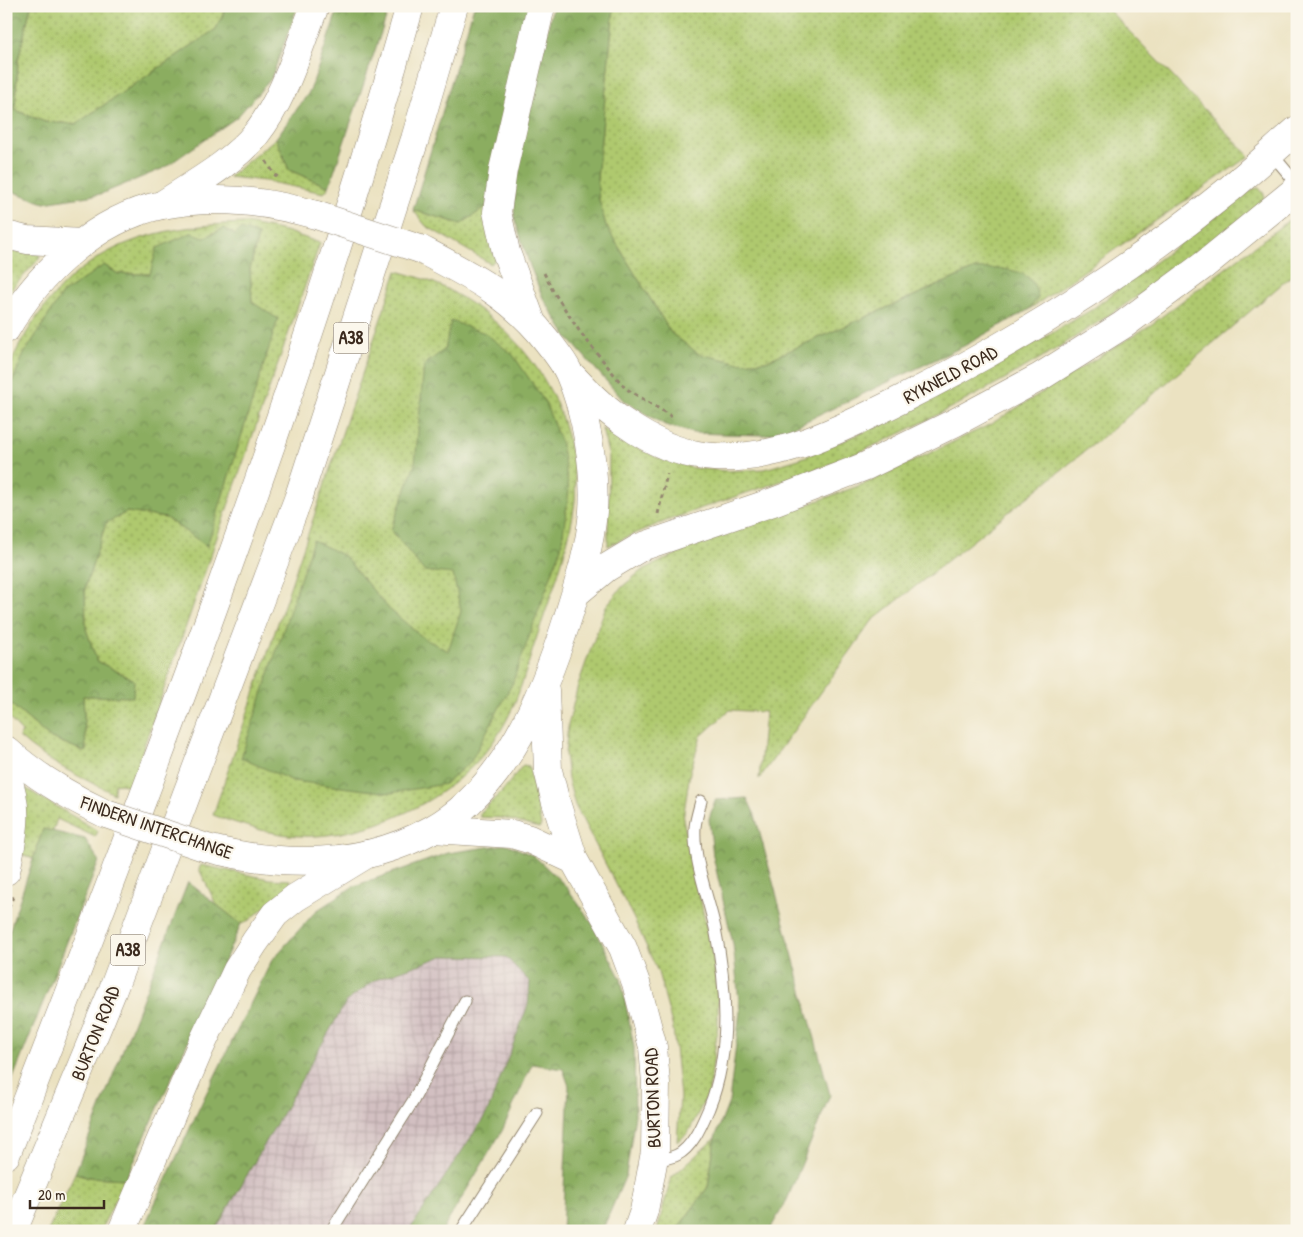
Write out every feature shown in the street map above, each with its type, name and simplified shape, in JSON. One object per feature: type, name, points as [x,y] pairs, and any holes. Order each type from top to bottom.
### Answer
[{"type":"main road","points":[[162,205],[239,152],[256,135],[281,90],[314,6]]},
{"type":"main road","name":"A38","points":[[6,1155],[198,651],[377,121],[410,6]]},
{"type":"main road","name":"BURTON ROAD","points":[[13,1231],[112,992],[298,500],[394,205],[454,6]]},
{"type":"main road","points":[[531,320],[506,252],[497,212],[503,170],[542,6]]},
{"type":"main road","name":"RYKNELD ROAD","points":[[569,372],[594,400],[611,414],[630,426],[675,448],[695,455],[714,457],[742,456],[781,451],[831,432],[945,378],[1021,336],[1106,281],[1226,192],[1297,130]]},
{"type":"main road","points":[[576,593],[624,556],[660,540],[773,502],[866,466],[954,423],[1040,377],[1130,320],[1204,265],[1297,189]]},
{"type":"main road","name":"FINDERN INTERCHANGE","points":[[6,330],[38,285],[82,243],[124,218],[162,205],[200,201],[267,203],[316,215],[420,249],[493,289],[531,320],[569,372],[586,431],[593,485],[590,539],[576,593],[545,686],[521,732],[490,778],[451,817],[433,829],[399,844],[367,854],[317,861],[288,861],[235,855],[207,848],[106,814],[52,785],[6,750]]},
{"type":"main road","points":[[6,235],[27,240],[82,243]]},
{"type":"main road","name":"BURTON ROAD","points":[[545,686],[548,770],[574,860],[623,948],[646,1016],[653,1047],[657,1123],[653,1161],[644,1211],[637,1231]]},
{"type":"main road","points":[[6,772],[12,787],[16,821],[6,871]]},
{"type":"main road","points":[[433,829],[512,834],[529,839],[574,860]]},
{"type":"main road","points":[[122,1231],[203,1041],[237,970],[255,942],[275,914],[295,898],[367,854]]},
{"type":"lane","points":[[1271,153],[1297,184]]},
{"type":"lane","points":[[653,1161],[678,1154],[692,1141],[716,1090],[724,1048],[725,1010],[722,977],[715,929],[697,846],[695,827],[701,801]]},
{"type":"lane","points":[[331,1231],[413,1101],[464,1001]]},
{"type":"lane","points":[[461,1231],[537,1112]]},
{"type":"path","points":[[541,268],[553,291],[580,332],[626,388],[681,422],[657,520],[660,540]]},
{"type":"shaded area","points":[[443,956],[506,957],[530,982],[528,1005],[487,1113],[409,1231],[215,1231],[346,1002],[375,980]]},
{"type":"green space","points":[[6,6],[31,6],[18,60],[15,110],[45,122],[76,124],[216,29],[227,6],[298,6],[271,79],[237,117],[164,168],[101,194],[44,203],[6,189]]},
{"type":"green space","points":[[31,6],[227,6],[216,29],[76,124],[45,122],[15,110],[18,60]]},
{"type":"green space","points":[[339,6],[390,6],[329,187],[289,170],[276,138],[310,91]]},
{"type":"green space","points":[[474,6],[530,6],[486,207],[461,224],[413,210]]},
{"type":"green space","points":[[553,6],[614,6],[597,179],[599,200],[606,226],[671,333],[699,354],[740,363],[766,361],[975,269],[1005,269],[1023,274],[1035,287],[1038,298],[1028,310],[964,346],[785,431],[764,435],[693,433],[665,425],[624,401],[568,338],[543,298],[514,217],[515,173]]},
{"type":"green space","points":[[614,6],[1105,6],[1249,156],[1028,310],[1038,298],[975,269],[766,361],[740,363],[699,355],[671,333],[606,226],[599,200],[597,179]]},
{"type":"green space","points":[[276,138],[289,170],[329,187],[324,193],[265,181],[229,177]]},
{"type":"green space","points":[[1259,188],[1264,194],[1263,202],[1174,271],[1081,334],[984,390],[934,417],[850,456],[676,517],[608,546],[609,457],[602,429],[658,458],[693,468],[728,471],[765,469],[802,458],[890,421],[1003,362],[1091,310],[1253,189]]},
{"type":"green space","points":[[486,207],[496,259],[491,264],[426,226],[413,210],[461,224]]},
{"type":"green space","points":[[1297,214],[1297,271],[1114,428],[872,621],[759,779],[765,712],[730,710],[701,736],[690,772],[683,819],[714,963],[718,995],[718,1025],[709,1092],[688,1133],[677,1142],[680,1096],[673,1028],[658,972],[634,919],[575,805],[568,779],[565,754],[568,725],[578,685],[606,606],[622,587],[642,570],[695,546],[869,482],[991,424],[1152,324]]},
{"type":"green space","points":[[246,223],[285,231],[320,243],[130,786],[115,783],[114,794],[52,762],[29,746],[19,737],[22,732],[6,715],[6,700],[49,737],[86,752],[83,695],[134,680],[97,661],[86,629],[85,588],[106,523],[127,512],[166,518],[207,546],[252,302],[250,269],[258,235],[235,235],[224,228],[204,238],[150,274],[118,274],[104,265],[62,294],[25,354],[6,396],[10,366],[33,323],[53,296],[75,274],[99,257],[125,244],[152,235],[213,225]]},
{"type":"green space","points":[[224,228],[235,235],[241,229],[258,235],[250,269],[252,302],[278,319],[207,546],[166,518],[127,512],[106,523],[85,588],[86,629],[97,661],[134,680],[133,697],[83,696],[86,752],[49,737],[6,700],[6,396],[24,354],[62,294],[104,265],[118,274],[150,274],[157,248],[191,233],[204,238]]},
{"type":"green space","points":[[6,251],[39,254],[40,258],[6,295]]},
{"type":"green space","points":[[397,271],[439,285],[483,312],[503,329],[537,368],[550,390],[568,439],[575,478],[575,501],[570,532],[557,579],[516,699],[497,736],[479,760],[457,781],[432,798],[405,813],[376,824],[347,832],[317,836],[264,831],[213,815]]},
{"type":"green space","points":[[451,321],[485,333],[513,355],[545,402],[561,443],[569,490],[561,548],[512,684],[471,761],[445,784],[390,793],[293,781],[241,758],[313,540],[344,556],[389,609],[425,639],[448,651],[461,611],[453,574],[424,571],[391,530],[415,464],[424,365],[445,349]]},
{"type":"green space","points":[[523,765],[529,766],[541,825],[539,828],[503,818],[480,817],[480,813],[504,789]]},
{"type":"green space","points":[[25,788],[98,831],[95,837],[57,819],[53,831],[43,829],[34,859],[21,854],[21,793]]},
{"type":"green space","points":[[747,798],[755,815],[830,1095],[787,1200],[769,1231],[676,1231],[708,1187],[715,1138],[729,1102],[740,1011],[733,944],[713,856],[709,819],[715,800]]},
{"type":"green space","points":[[43,829],[85,839],[99,861],[6,1096],[6,941]]},
{"type":"green space","points":[[507,844],[534,856],[565,885],[592,923],[621,979],[634,1047],[635,1115],[626,1175],[602,1231],[562,1231],[569,1086],[563,1069],[532,1064],[502,1131],[442,1231],[409,1231],[487,1113],[528,1005],[530,982],[506,957],[443,956],[375,980],[346,1002],[215,1231],[142,1231],[205,1096],[272,960],[316,911],[354,886],[448,853]]},
{"type":"green space","points":[[201,865],[269,879],[290,880],[291,884],[251,919],[241,924],[216,904],[199,869]]},
{"type":"green space","points":[[188,882],[241,924],[126,1179],[90,1177],[75,1173]]},
{"type":"green space","points":[[715,1138],[708,1187],[676,1231],[657,1231],[671,1178]]},
{"type":"green space","points":[[75,1173],[90,1177],[126,1179],[100,1231],[48,1231]]}]
